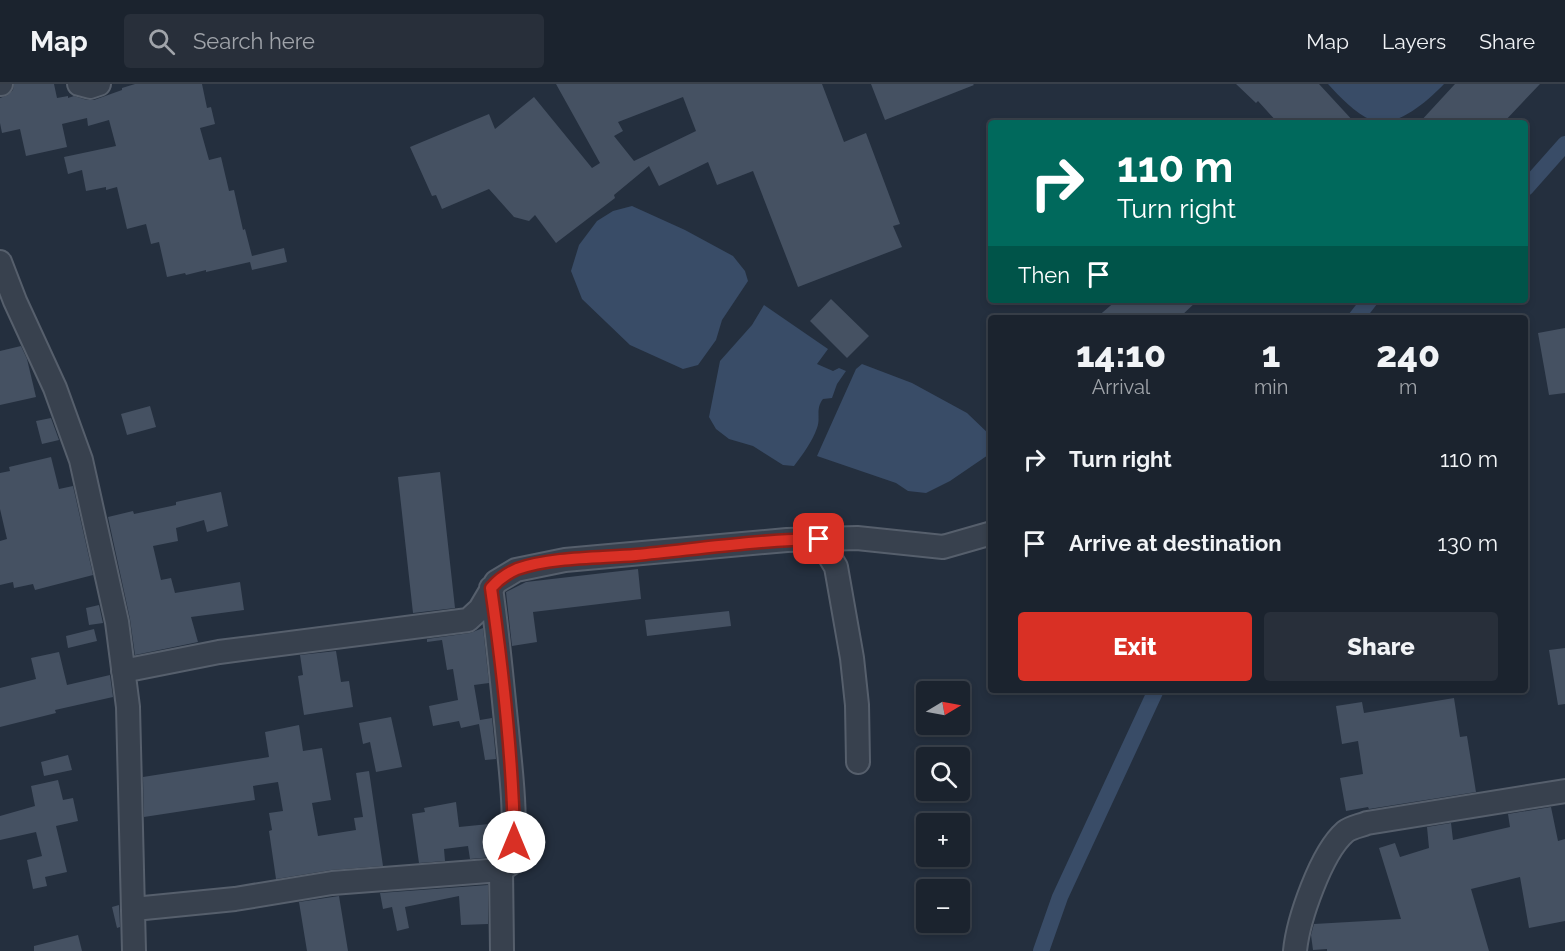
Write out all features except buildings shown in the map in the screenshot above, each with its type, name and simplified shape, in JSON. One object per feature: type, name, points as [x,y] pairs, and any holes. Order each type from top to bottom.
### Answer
[{"type":"street","points":[[79,84],[90,87],[99,84]]},
{"type":"street","points":[[0,262],[15,301],[55,388],[81,460],[117,622],[128,707],[134,951]]},
{"type":"street","points":[[123,671],[219,652],[468,620],[480,609],[496,582],[516,570],[565,560],[731,544],[819,539],[856,538],[943,547],[988,534]]},
{"type":"street","points":[[819,539],[836,567],[852,658],[857,705],[858,762]]},
{"type":"street","points":[[134,909],[235,899],[332,883],[501,870],[510,864],[514,842],[514,801],[501,662],[491,588]]},
{"type":"street","points":[[1294,951],[1297,930],[1321,868],[1334,845],[1347,830],[1367,823],[1565,792]]},
{"type":"street","points":[[501,870],[502,951]]},
{"type":"water","points":[[1328,84],[1444,84],[1430,98],[1393,120],[1371,120],[1343,99]]},
{"type":"water","points":[[632,206],[685,230],[733,256],[745,271],[748,281],[722,320],[716,340],[698,365],[683,369],[630,345],[582,299],[571,271],[579,245],[597,221],[613,211]]},
{"type":"water","points":[[764,305],[828,349],[817,364],[833,371],[839,368],[846,371],[837,384],[832,398],[823,399],[815,433],[794,466],[783,465],[753,446],[729,439],[716,429],[709,417],[720,361],[752,325]]},
{"type":"water","points":[[862,364],[912,383],[967,413],[988,433],[988,455],[950,481],[926,493],[908,491],[896,483],[817,456],[856,369]]},
{"type":"waterway","points":[[1528,186],[1565,144]]},
{"type":"waterway","points":[[1358,315],[1368,303]]},
{"type":"waterway","points":[[1041,951],[1060,897],[1155,693]]},
{"type":"route","points":[[514,842],[514,801],[501,662],[491,588],[496,582],[516,570],[565,560],[731,544],[819,539]]}]
